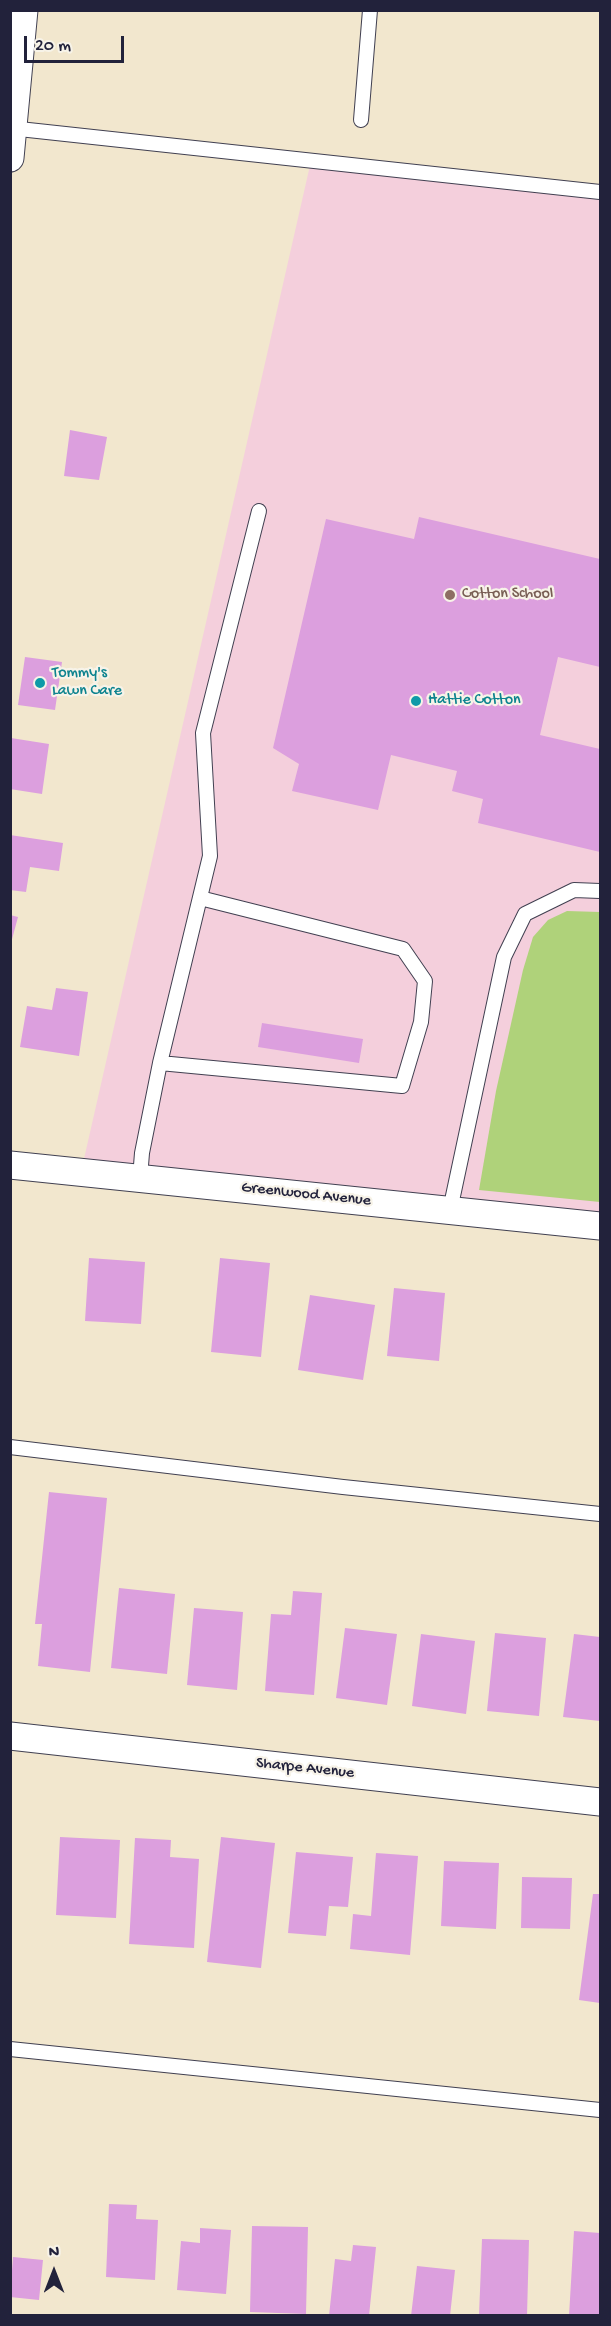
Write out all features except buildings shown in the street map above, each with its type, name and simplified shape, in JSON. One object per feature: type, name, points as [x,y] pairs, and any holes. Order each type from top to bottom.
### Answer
[{"type":"street","points":[[10,158],[24,10]]},
{"type":"street","name":"Greenwood Avenue","points":[[10,1165],[600,1226]]},
{"type":"street","name":"Sharpe Avenue","points":[[10,1736],[600,1802]]},
{"type":"lane","points":[[361,120],[370,10]]},
{"type":"lane","points":[[12,128],[600,192]]},
{"type":"lane","points":[[140,1178],[142,1153],[160,1063],[210,856],[203,733],[259,511]]},
{"type":"lane","points":[[450,1210],[504,957],[525,914],[574,890],[600,891]]},
{"type":"lane","points":[[160,1063],[402,1086],[421,1022],[425,981],[403,949],[200,898]]},
{"type":"lane","points":[[10,1447],[343,1487],[600,1514]]},
{"type":"lane","points":[[10,2049],[600,2110]]},
{"type":"shaded area","points":[[311,161],[600,192],[600,1226],[81,1172]]},
{"type":"green space","points":[[567,911],[600,912],[600,1202],[479,1190],[496,1091],[523,970],[533,937],[548,920]]},
{"type":"place","name":"Cotton School","points":[[450,595]]},
{"type":"place","name":"Tommy's Lawn Care","points":[[40,683]]},
{"type":"place","name":"Hattie Cotton","points":[[416,701]]}]
